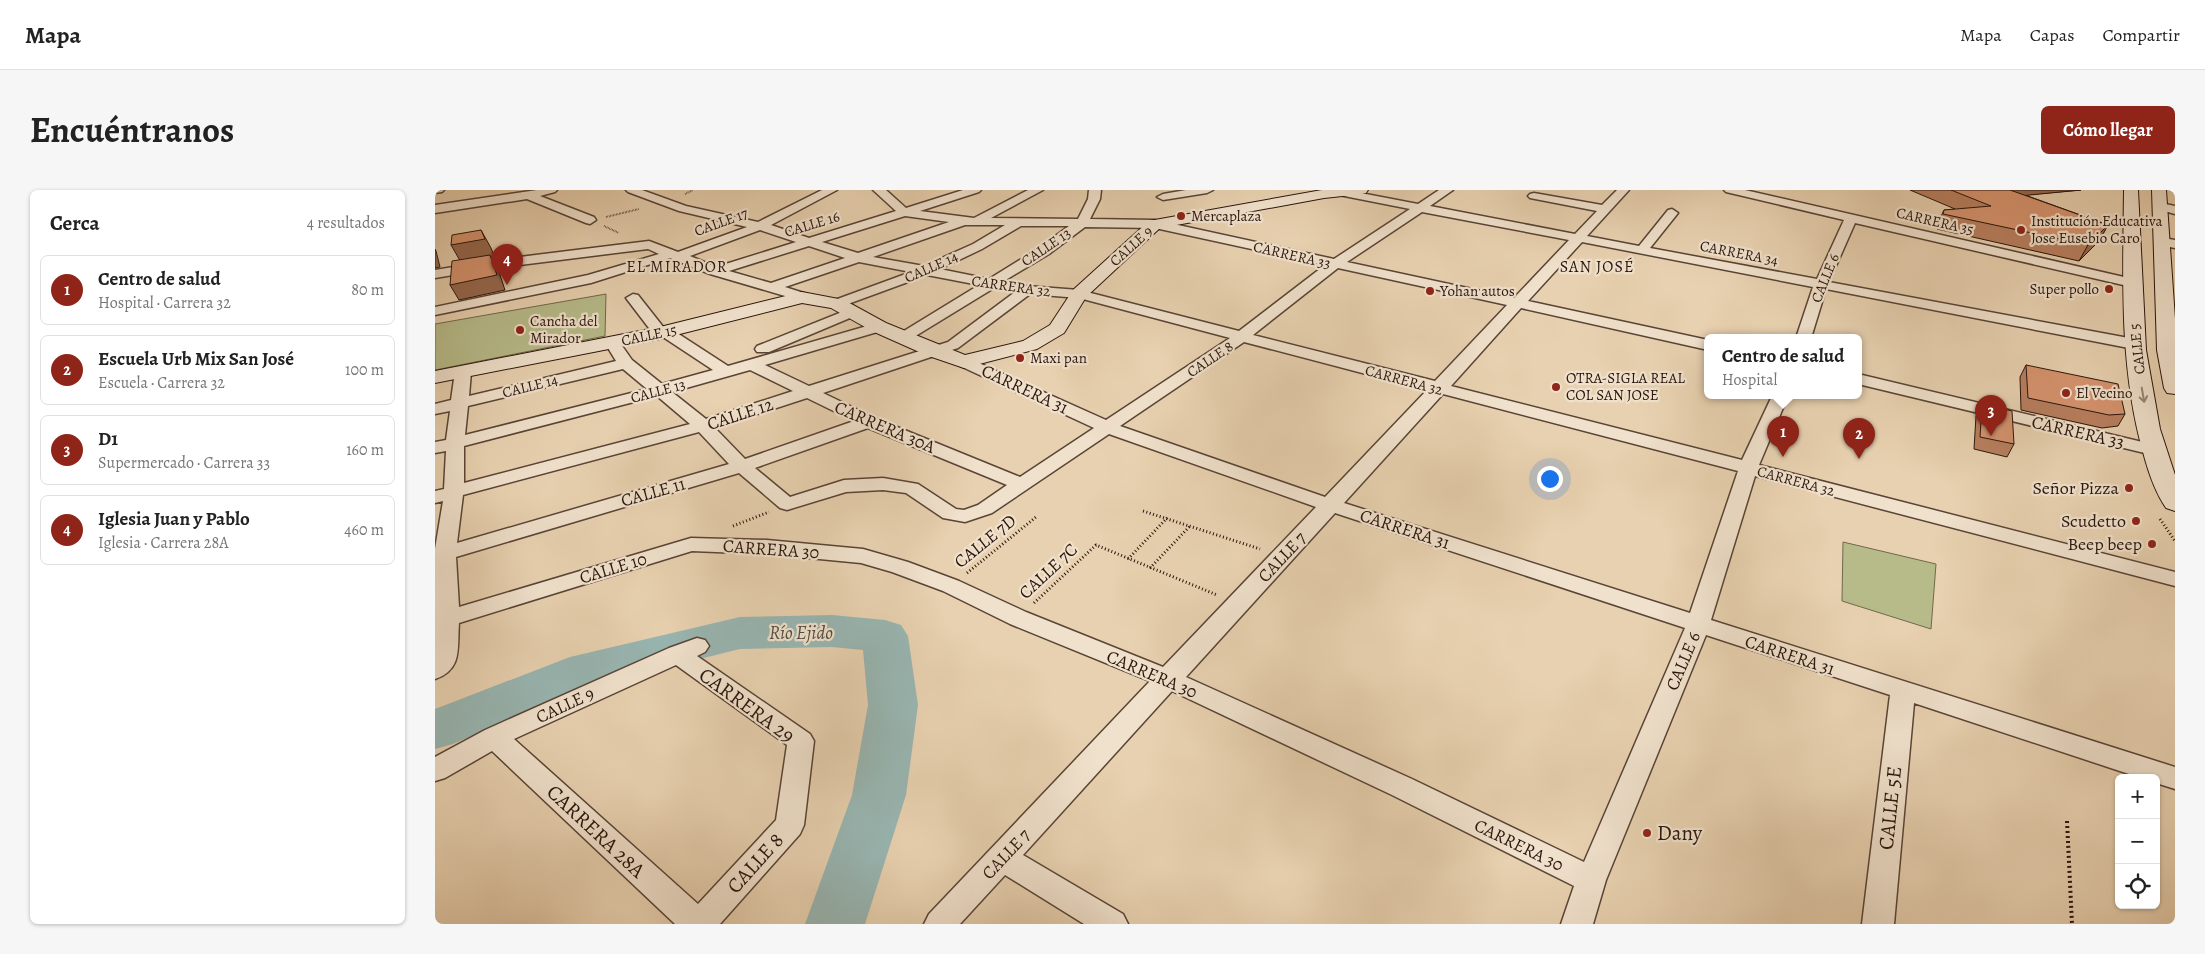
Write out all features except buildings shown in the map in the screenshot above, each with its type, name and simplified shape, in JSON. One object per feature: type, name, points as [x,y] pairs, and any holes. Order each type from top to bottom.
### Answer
[{"type":"main road","name":"CALLE 9","points":[[965,362],[1030,346],[1057,329],[1079,294],[1160,207],[1361,190]]},
{"type":"main road","name":"CALLE 5","points":[[2131,190],[2134,344],[2153,450],[2163,479],[2175,503]]},
{"type":"main road","name":"CALLE 5","points":[[2165,202],[2169,243],[2167,350],[2175,388]]},
{"type":"main road","name":"CARRERA 31","points":[[802,297],[844,308],[933,351],[965,362]]},
{"type":"main road","name":"CALLE 15","points":[[435,377],[663,332],[802,297]]},
{"type":"street","points":[[514,190],[590,220]]},
{"type":"street","points":[[435,209],[527,196],[551,190]]},
{"type":"street","name":"CARRERA 32","points":[[632,190],[683,209],[760,226],[859,258],[990,284],[1027,290],[1079,294],[1438,389],[2175,579]]},
{"type":"street","name":"CALLE 17","points":[[673,255],[760,226],[831,190]]},
{"type":"street","points":[[879,190],[904,212]]},
{"type":"street","name":"CALLE 16","points":[[715,271],[974,190]]},
{"type":"street","points":[[770,288],[971,221],[1037,190]]},
{"type":"street","name":"CALLE 13","points":[[904,337],[1044,250],[1083,222],[1094,199],[1095,190]]},
{"type":"street","points":[[1160,207],[1207,190]]},
{"type":"street","name":"CALLE 8","points":[[787,504],[844,486],[883,484],[911,488],[950,514],[965,516],[985,509],[1109,428],[1241,337],[1335,264],[1447,190]]},
{"type":"street","name":"CALLE 7","points":[[940,924],[1623,190]]},
{"type":"street","name":"CARRERA 35","points":[[1730,190],[2132,283]]},
{"type":"street","name":"CARRERA 34","points":[[1328,192],[2134,344]]},
{"type":"street","points":[[1534,196],[1605,209]]},
{"type":"street","name":"CARRERA 33","points":[[904,212],[971,221],[1083,222],[1160,207],[1335,264],[1704,344]]},
{"type":"street","points":[[1641,251],[1673,213]]},
{"type":"street","name":"CALLE 6","points":[[1804,334],[1821,285],[1851,218]]},
{"type":"street","name":"CALLE 14","points":[[724,369],[844,308],[924,272],[1004,232],[1021,221]]},
{"type":"street","name":"CARRERA 31","points":[[435,274],[504,263],[649,245],[715,271],[802,297]]},
{"type":"street","points":[[435,311],[591,279],[673,255]]},
{"type":"street","name":"CALLE 12","points":[[444,495],[703,426],[953,345],[1027,290]]},
{"type":"street","points":[[633,298],[663,332],[724,369]]},
{"type":"street","name":"CALLE 13","points":[[435,448],[658,391],[724,369],[753,365],[879,326]]},
{"type":"street","points":[[613,342],[626,363],[703,426],[742,466],[787,504]]},
{"type":"street","name":"CARRERA 31","points":[[965,362],[1109,428],[1330,505],[1903,692],[2175,778]]},
{"type":"street","name":"CALLE 14","points":[[435,409],[626,363]]},
{"type":"street","name":"CARRERA 30A","points":[[753,365],[869,422],[1021,484]]},
{"type":"street","points":[[435,670],[444,663],[440,555],[444,495],[455,443],[463,372]]},
{"type":"street","name":"CARRERA 33","points":[[1862,380],[2153,450]]},
{"type":"street","name":"CALLE 6","points":[[1577,924],[1591,880],[1698,625],[1748,468],[1779,399]]},
{"type":"street","name":"CALLE 11","points":[[440,555],[742,466],[869,422]]},
{"type":"street","name":"CARRERA 30","points":[[691,544],[767,547],[863,556],[900,567],[951,586],[1018,618],[1168,679],[1401,787],[1591,880]]},
{"type":"street","name":"CALLE 10","points":[[441,620],[691,544]]},
{"type":"street","name":"CALLE 9","points":[[435,770],[494,737],[687,650]]},
{"type":"street","name":"CARRERA 29","points":[[687,650],[801,740],[790,824]]},
{"type":"street","name":"CALLE 5E","points":[[1878,924],[1903,692]]},
{"type":"street","name":"CARRERA 28A","points":[[494,737],[699,924]]},
{"type":"street","name":"CALLE 8","points":[[699,924],[790,824]]},
{"type":"street","points":[[1002,858],[1112,924]]},
{"type":"path","points":[[691,544],[787,504]]},
{"type":"path","points":[[1143,510],[1282,557]]},
{"type":"path","name":"CALLE 7D","points":[[951,586],[1036,517]]},
{"type":"path","points":[[1168,517],[1128,560],[1239,603]]},
{"type":"path","points":[[1150,568],[1191,525]]},
{"type":"path","name":"CALLE 7C","points":[[1018,618],[1096,545],[1128,560]]},
{"type":"path","points":[[2067,821],[2072,924]]},
{"type":"green space","name":"Cancha del Mirador","points":[[606,294],[605,336],[435,370],[435,324]]},
{"type":"green space","points":[[1843,542],[1936,564],[1931,629],[1842,601]]},
{"type":"waterway","name":"Río Ejido","points":[[435,730],[570,674],[740,633],[832,631],[885,636],[893,705],[879,795],[835,924]]},
{"type":"place","name":"Mercaplaza","points":[[1181,216]]},
{"type":"place","name":"Institución Educativa Jose Eusebio Caro","points":[[2021,230]]},
{"type":"place","name":"Iglesia Juan y Pablo","points":[[507,285]]},
{"type":"place","name":"Super pollo","points":[[2109,289]]},
{"type":"place","name":"Yohan autos","points":[[1430,291]]},
{"type":"place","name":"Cancha del Mirador","points":[[520,330]]},
{"type":"place","name":"Maxi pan","points":[[1020,358]]},
{"type":"place","name":"OTRA-SIGLA REAL COL SAN JOSE","points":[[1556,387]]},
{"type":"place","name":"El Vecino","points":[[2066,393]]},
{"type":"place","name":"D1","points":[[1991,436]]},
{"type":"place","name":"Centro de salud","points":[[1783,457]]},
{"type":"place","name":"Escuela Urb Mix San José","points":[[1859,459]]},
{"type":"place","name":"Señor Pizza","points":[[2129,488]]},
{"type":"place","name":"Scudetto","points":[[2136,521]]},
{"type":"place","name":"Beep beep","points":[[2152,544]]},
{"type":"place","name":"Dany","points":[[1647,833]]},
{"type":"district","name":"EL MIRADOR","points":[[677,266]]},
{"type":"district","name":"SAN JOSÉ","points":[[1597,266]]}]
